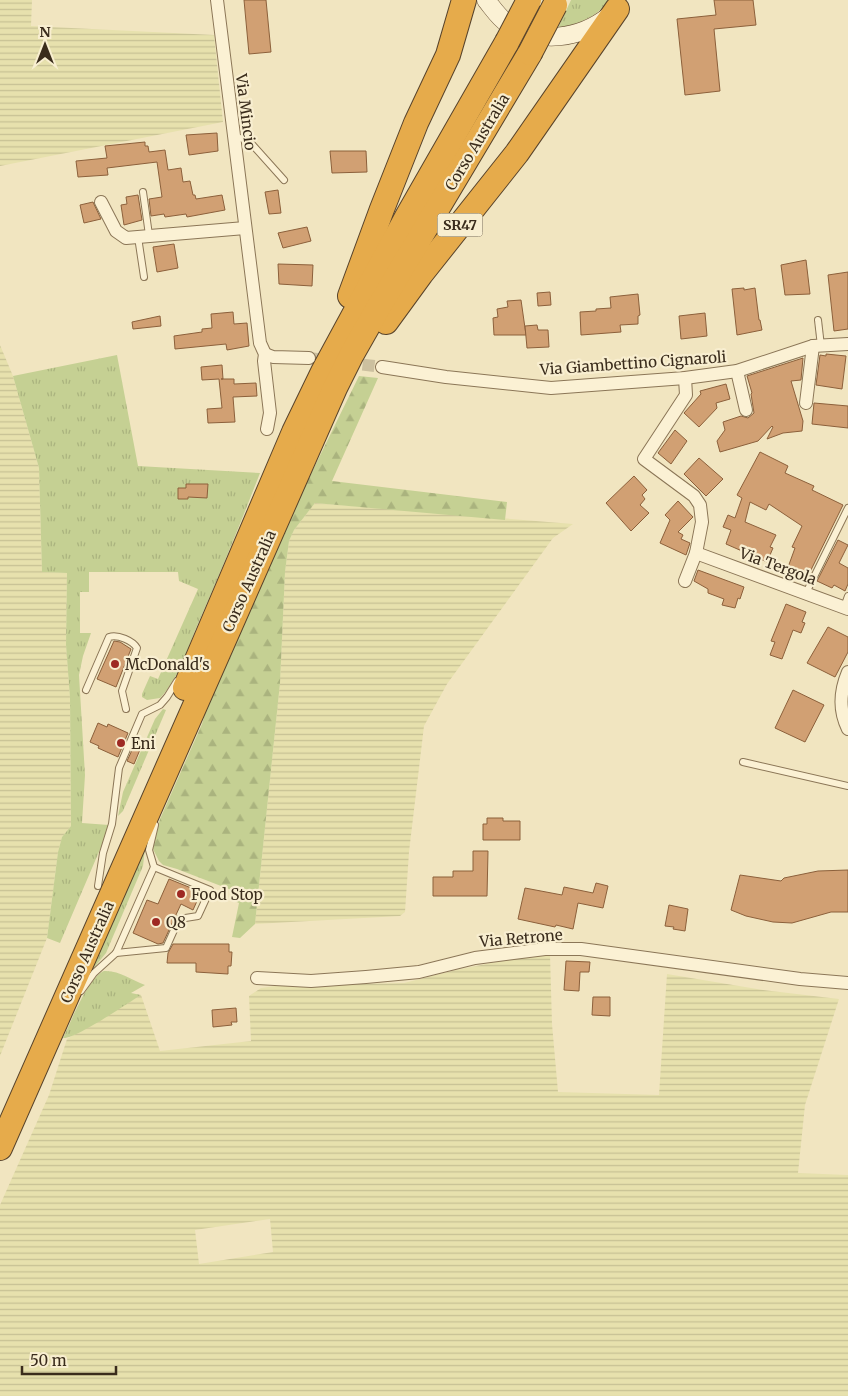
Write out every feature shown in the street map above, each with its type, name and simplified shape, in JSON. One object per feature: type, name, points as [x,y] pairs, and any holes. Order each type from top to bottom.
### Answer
[{"type":"highway","points":[[316,365],[351,294],[416,123],[448,55],[464,0]]},
{"type":"highway","name":"Corso Australia","points":[[0,1108],[148,777],[294,432],[316,365],[408,215],[529,0]]},
{"type":"highway","name":"Corso Australia","points":[[0,1148],[159,796],[309,444],[352,354],[530,53],[557,3]]},
{"type":"highway","name":"SR47","points":[[309,444],[345,390],[378,332],[421,274],[517,153],[620,5]]},
{"type":"main road","name":"SR47","points":[[486,0],[505,23],[529,35],[557,37],[578,34],[597,25],[620,5]]},
{"type":"street","name":"Via Mincio","points":[[217,0],[260,343],[265,354],[264,361],[270,413],[267,429]]},
{"type":"street","points":[[101,202],[116,231],[126,238],[245,228]]},
{"type":"street","name":"Via Giambettino Cignaroli","points":[[382,367],[446,377],[551,388],[685,378],[737,371],[817,346],[848,344]]},
{"type":"street","points":[[806,403],[817,346]]},
{"type":"street","points":[[265,354],[316,365]]},
{"type":"street","name":"Via Giambettino Cignaroli","points":[[737,371],[746,410]]},
{"type":"street","points":[[685,378],[686,395],[644,459],[694,496],[700,505],[702,522],[696,553],[685,581]]},
{"type":"street","name":"Via Tergola","points":[[696,553],[806,593],[847,604]]},
{"type":"street","points":[[848,672],[841,705],[843,719],[848,729]]},
{"type":"street","name":"Via Retrone","points":[[257,978],[311,981],[419,972],[475,958],[546,949],[581,950],[800,979],[848,983]]},
{"type":"lane","points":[[233,135],[248,141],[284,180]]},
{"type":"lane","points":[[143,192],[144,277]]},
{"type":"lane","points":[[817,346],[818,320]]},
{"type":"lane","points":[[806,593],[848,508]]},
{"type":"lane","points":[[86,690],[109,637],[114,636],[134,643],[137,648],[122,692],[126,709]]},
{"type":"lane","points":[[184,670],[206,638]]},
{"type":"lane","points":[[98,886],[112,824],[119,768],[142,714],[160,705],[179,678]]},
{"type":"lane","points":[[743,762],[848,786]]},
{"type":"lane","points":[[78,996],[94,973],[116,953],[154,867],[148,850],[156,820]]},
{"type":"lane","points":[[116,953],[166,948],[179,919],[198,916],[210,890],[154,867]]},
{"type":"lane","points":[[55,1023],[72,1003]]},
{"type":"shaded area","points":[[0,0],[32,0],[31,26],[214,35],[223,122],[0,166]]},
{"type":"shaded area","points":[[0,345],[13,376],[39,468],[42,572],[67,573],[66,645],[70,698],[71,826],[62,837],[58,852],[47,938],[0,1056]]},
{"type":"shaded area","points":[[315,503],[573,524],[553,538],[447,684],[424,726],[409,852],[405,912],[400,916],[255,924],[280,683],[285,572],[289,541],[294,530]]},
{"type":"shaded area","points":[[550,954],[552,1024],[558,1092],[659,1095],[667,974],[763,990],[839,999],[805,1105],[798,1173],[848,1175],[848,1396],[0,1396],[0,1205],[49,1095],[67,1039],[141,995],[160,1051],[251,1041],[249,996],[261,988],[275,986],[404,983],[516,958]],"holes":[[[270,1219],[273,1252],[199,1264],[195,1230]]]},
{"type":"green space","points":[[571,0],[609,0],[592,16],[558,28]]},
{"type":"green space","points":[[117,355],[138,466],[260,473],[182,664],[172,683],[160,698],[147,700],[142,697],[142,694],[150,676],[158,679],[198,589],[179,581],[178,572],[89,572],[89,592],[80,592],[80,633],[91,633],[79,675],[85,775],[82,823],[109,825],[60,943],[47,938],[58,852],[62,837],[71,826],[70,698],[66,645],[67,573],[42,572],[39,468],[13,376]]},
{"type":"green space","points":[[359,376],[378,378],[332,481],[507,502],[505,520],[315,503],[294,530],[289,541],[285,572],[280,683],[255,924],[240,938],[232,937],[239,903],[230,899],[234,891],[163,865],[153,849],[154,841],[160,819],[202,724],[208,703],[273,547]]},
{"type":"green space","points":[[163,709],[166,710],[123,811],[118,816],[123,792],[155,719]]},
{"type":"green space","points":[[145,848],[143,866],[106,953],[93,969],[90,968]]},
{"type":"green space","points":[[104,971],[120,974],[145,985],[131,993],[141,995],[89,1027],[63,1038],[86,991],[98,975]]},
{"type":"building","points":[[244,0],[266,0],[271,52],[249,54]]},
{"type":"building","points":[[714,0],[753,0],[756,25],[714,29],[720,91],[685,95],[677,19],[716,15]]},
{"type":"building","points":[[217,133],[218,151],[189,155],[186,135]]},
{"type":"building","points":[[145,142],[149,152],[165,150],[168,170],[181,168],[183,182],[190,181],[193,195],[195,195],[196,199],[222,195],[225,210],[187,217],[186,214],[165,217],[164,214],[151,216],[149,199],[162,197],[157,162],[107,168],[108,175],[78,177],[76,161],[107,158],[105,146]]},
{"type":"building","points":[[330,151],[366,151],[367,172],[332,173]]},
{"type":"building","points":[[278,190],[281,213],[269,214],[265,192]]},
{"type":"building","points":[[138,195],[142,220],[124,225],[121,205],[127,204],[126,197]]},
{"type":"building","points":[[93,202],[101,219],[84,223],[80,205]]},
{"type":"building","points":[[307,227],[311,241],[283,248],[278,233]]},
{"type":"building","points":[[174,244],[178,268],[157,272],[153,247]]},
{"type":"building","points":[[806,260],[810,294],[785,295],[781,265]]},
{"type":"building","points":[[278,264],[313,265],[312,286],[279,284]]},
{"type":"building","points":[[848,272],[848,329],[834,331],[828,275]]},
{"type":"building","points":[[744,288],[744,290],[755,288],[762,330],[737,335],[732,289]]},
{"type":"building","points":[[550,292],[551,305],[538,306],[537,293]]},
{"type":"building","points":[[638,294],[640,315],[638,316],[638,324],[620,325],[621,332],[581,335],[580,312],[611,308],[610,297]]},
{"type":"building","points":[[521,300],[526,335],[494,335],[493,318],[498,317],[497,309],[508,307],[507,301]]},
{"type":"building","points":[[233,312],[234,324],[247,323],[249,346],[227,350],[226,344],[175,349],[174,336],[202,332],[202,329],[212,328],[211,314]]},
{"type":"building","points":[[705,313],[707,336],[681,339],[679,316]]},
{"type":"building","points":[[160,316],[161,326],[133,329],[132,322]]},
{"type":"building","points":[[537,325],[538,330],[548,330],[549,347],[527,348],[525,326]]},
{"type":"building","points":[[826,354],[846,356],[842,389],[816,385],[820,355],[826,356]]},
{"type":"building","points":[[803,358],[801,380],[791,381],[803,421],[802,431],[783,433],[767,439],[772,426],[758,441],[720,452],[717,441],[725,430],[723,422],[741,416],[748,418],[754,413],[752,393],[747,376]]},
{"type":"building","points":[[222,365],[223,379],[234,379],[234,384],[256,383],[257,396],[233,397],[235,422],[208,423],[207,409],[222,408],[219,379],[202,380],[201,367]]},
{"type":"building","points":[[726,384],[730,399],[716,403],[717,408],[699,427],[684,413],[701,394],[700,391]]},
{"type":"building","points":[[814,403],[848,406],[848,428],[812,424]]},
{"type":"building","points":[[675,430],[687,441],[671,464],[658,453]]},
{"type":"building","points":[[760,452],[788,466],[785,473],[814,486],[812,490],[843,505],[807,578],[787,570],[795,548],[792,547],[802,526],[769,504],[766,510],[750,502],[745,522],[776,535],[770,547],[773,548],[767,562],[726,544],[731,530],[723,527],[728,515],[735,518],[742,498],[737,495]]},
{"type":"building","points":[[699,458],[723,479],[706,496],[684,474]]},
{"type":"building","points":[[634,476],[647,490],[642,495],[645,499],[640,505],[649,513],[631,531],[606,503]]},
{"type":"building","points":[[186,484],[208,484],[207,498],[188,497],[188,499],[178,499],[178,488],[186,488]]},
{"type":"building","points":[[678,501],[693,517],[678,532],[683,535],[681,539],[690,543],[686,555],[660,543],[670,520],[665,515]]},
{"type":"building","points":[[838,540],[848,545],[839,563],[848,568],[848,584],[845,591],[834,585],[832,588],[817,581]]},
{"type":"building","points":[[698,570],[744,587],[735,608],[722,605],[724,599],[708,593],[708,589],[694,581]]},
{"type":"building","points":[[786,604],[806,612],[802,622],[805,623],[801,633],[793,630],[782,659],[770,655],[775,642],[771,641]]},
{"type":"building","points":[[828,627],[848,637],[848,652],[835,677],[807,663]]},
{"type":"building","name":"McDonald's","points":[[114,641],[120,642],[131,649],[116,687],[97,679]]},
{"type":"building","points":[[793,690],[824,705],[805,742],[775,728]]},
{"type":"building","points":[[98,723],[107,727],[108,724],[128,733],[118,757],[98,748],[99,746],[90,742]]},
{"type":"building","points":[[138,737],[144,740],[134,764],[127,761]]},
{"type":"building","points":[[487,818],[503,818],[503,821],[520,821],[520,840],[483,840],[483,824],[487,824]]},
{"type":"building","points":[[473,851],[488,851],[487,896],[433,896],[433,877],[453,877],[453,871],[473,871]]},
{"type":"building","points":[[848,870],[848,912],[831,912],[792,923],[773,922],[746,916],[731,910],[740,875],[781,881],[784,878],[818,871]]},
{"type":"building","points":[[169,879],[201,892],[193,910],[181,904],[163,943],[158,944],[133,933],[147,900],[158,904]]},
{"type":"building","points":[[596,883],[608,886],[603,908],[578,903],[573,929],[518,919],[525,888],[562,895],[564,887],[593,893]]},
{"type":"building","points":[[669,905],[688,909],[685,931],[665,926]]},
{"type":"building","points":[[173,944],[229,944],[229,952],[232,952],[231,966],[228,966],[228,974],[196,972],[196,963],[167,963],[168,953]]},
{"type":"building","points":[[566,961],[590,962],[589,972],[580,972],[579,991],[564,990]]},
{"type":"building","points":[[593,997],[610,997],[610,1016],[592,1015]]},
{"type":"building","points":[[236,1008],[237,1022],[231,1022],[232,1025],[213,1027],[212,1010]]},
{"type":"tunnel","points":[[309,358],[382,367]]},
{"type":"place","name":"McDonald's","points":[[115,664]]},
{"type":"place","name":"Eni","points":[[121,743]]},
{"type":"place","name":"Food Stop","points":[[181,894]]},
{"type":"place","name":"Q8","points":[[156,922]]}]
